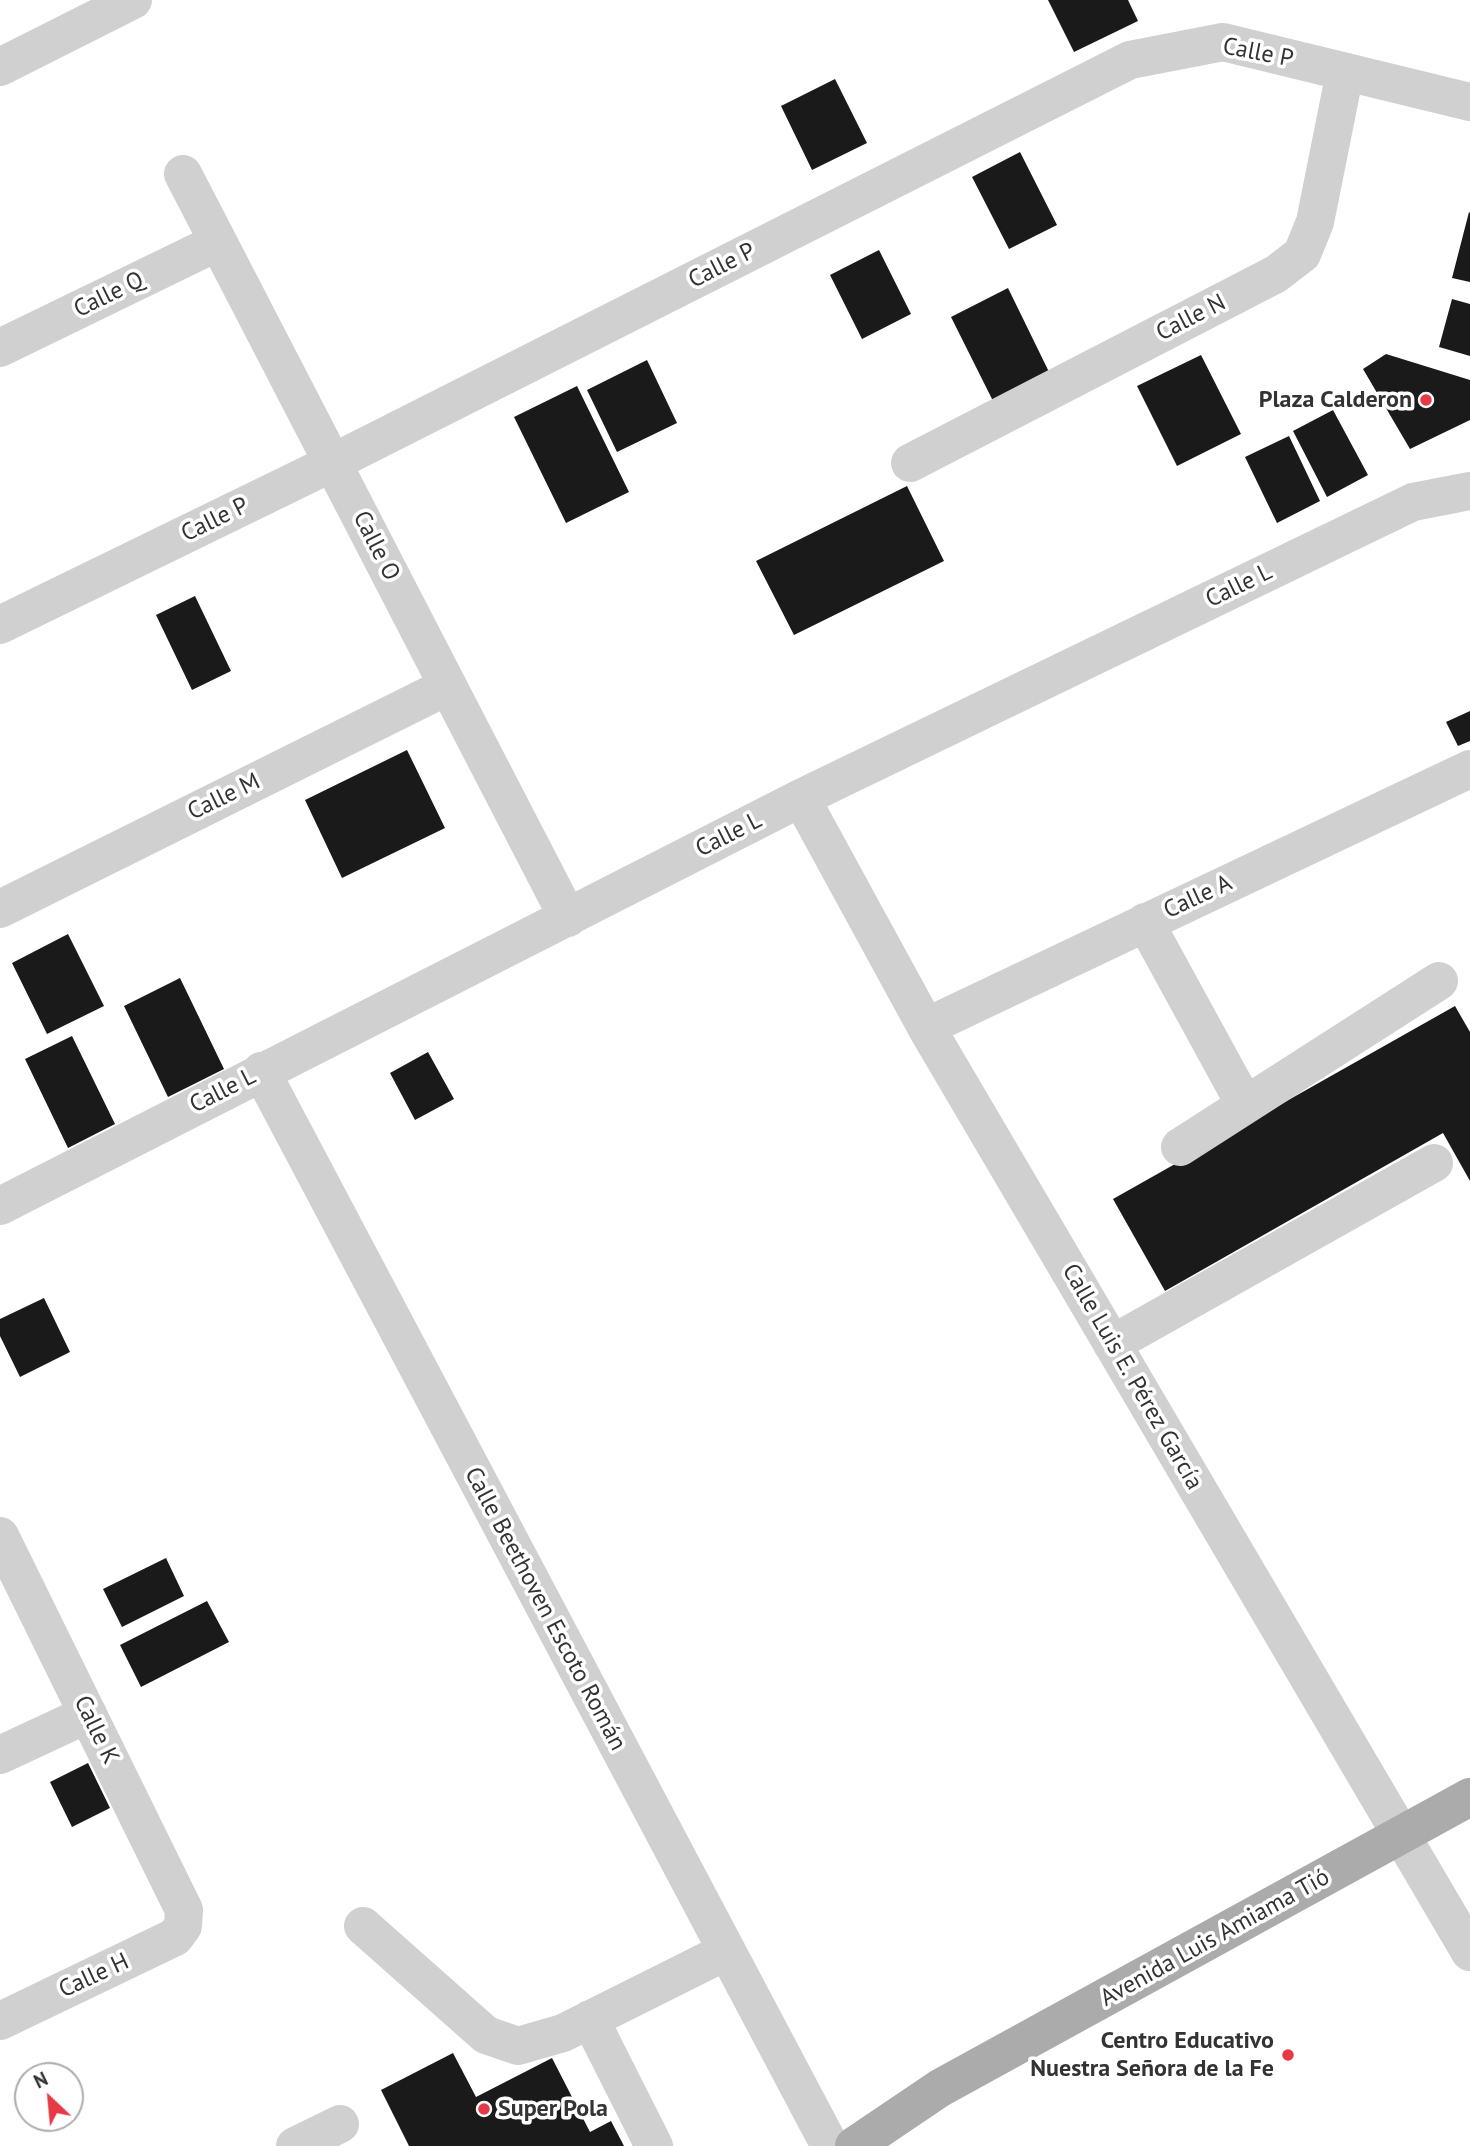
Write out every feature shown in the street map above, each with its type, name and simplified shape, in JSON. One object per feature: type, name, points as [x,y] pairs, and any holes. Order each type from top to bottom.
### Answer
[{"type":"main road","name":"Avenida Luis Amiama Tió","points":[[854,2146],[940,2088],[1470,1797]]},
{"type":"street","points":[[0,67],[133,0]]},
{"type":"street","name":"Calle P","points":[[0,625],[332,463],[1130,60],[1223,42],[1470,102]]},
{"type":"street","name":"Calle N","points":[[910,463],[1276,274],[1302,254],[1314,222],[1345,72]]},
{"type":"street","name":"Calle O","points":[[183,174],[568,918]]},
{"type":"street","name":"Calle Q","points":[[0,348],[218,242]]},
{"type":"street","name":"Calle L","points":[[0,1206],[801,798],[1413,502],[1470,491]]},
{"type":"street","name":"Calle M","points":[[0,909],[448,686]]},
{"type":"street","name":"Calle A","points":[[926,1027],[1470,769]]},
{"type":"street","name":"Calle Luis E. Pérez García","points":[[801,798],[926,1027],[1470,1952]]},
{"type":"street","points":[[1145,922],[1244,1103]]},
{"type":"street","points":[[1180,1147],[1244,1103],[1439,981]]},
{"type":"street","name":"Calle Beethoven Escoto Román","points":[[261,1071],[830,2146]]},
{"type":"street","points":[[1112,1345],[1434,1163]]},
{"type":"street","name":"Calle K","points":[[0,1536],[184,1910],[183,1926]]},
{"type":"street","points":[[0,1755],[88,1714]]},
{"type":"street","name":"Calle H","points":[[0,2021],[175,1937],[183,1926]]},
{"type":"street","points":[[363,1926],[486,2035],[518,2046],[563,2033],[727,1951]]},
{"type":"street","points":[[590,2020],[654,2146]]},
{"type":"street","points":[[295,2146],[340,2124]]},
{"type":"building","points":[[1048,0],[1128,0],[1138,21],[1074,52]]},
{"type":"building","points":[[835,79],[867,143],[812,170],[781,106]]},
{"type":"building","points":[[1020,152],[1057,225],[1009,249],[972,177]]},
{"type":"building","points":[[1470,213],[1470,282],[1452,278]]},
{"type":"building","points":[[879,250],[911,314],[862,339],[830,275]]},
{"type":"building","points":[[1008,288],[1050,374],[993,401],[951,317]]},
{"type":"building","points":[[1452,299],[1470,304],[1470,356],[1439,347]]},
{"type":"building","name":"Plaza Calderon","points":[[1386,354],[1470,380],[1470,420],[1410,449],[1363,369]]},
{"type":"building","points":[[1201,355],[1241,434],[1177,466],[1137,386]]},
{"type":"building","points":[[647,360],[677,423],[617,452],[587,390]]},
{"type":"building","points":[[577,386],[629,492],[566,523],[514,417]]},
{"type":"building","points":[[1333,410],[1368,475],[1327,497],[1293,431]]},
{"type":"building","points":[[1289,436],[1320,501],[1277,523],[1245,457]]},
{"type":"building","points":[[907,486],[944,561],[794,635],[756,561]]},
{"type":"building","points":[[195,596],[231,671],[192,690],[156,615]]},
{"type":"building","points":[[1470,711],[1470,741],[1458,746],[1446,722]]},
{"type":"building","points":[[407,750],[445,828],[342,878],[305,800]]},
{"type":"building","points":[[68,934],[104,1006],[47,1034],[12,963]]},
{"type":"building","points":[[180,978],[224,1069],[168,1097],[124,1006]]},
{"type":"building","points":[[1455,1006],[1470,1032],[1470,1181],[1443,1133],[1165,1291],[1113,1199]]},
{"type":"building","points":[[72,1036],[115,1124],[68,1148],[25,1059]]},
{"type":"building","points":[[428,1052],[454,1099],[415,1120],[390,1073]]},
{"type":"building","points":[[44,1298],[70,1352],[20,1377],[0,1336],[0,1319]]},
{"type":"building","points":[[166,1558],[184,1596],[122,1627],[103,1589]]},
{"type":"building","points":[[207,1601],[229,1642],[141,1687],[120,1645]]},
{"type":"building","points":[[88,1763],[110,1808],[72,1827],[50,1782]]},
{"type":"building","name":"Super Pola","points":[[453,2053],[476,2097],[552,2058],[590,2132],[611,2121],[624,2146],[409,2146],[381,2090]]},
{"type":"place","name":"Plaza Calderon","points":[[1426,400]]},
{"type":"place","name":"Centro Educativo Nuestra Señora de la Fe","points":[[1288,2055]]},
{"type":"place","name":"Super Pola","points":[[484,2109]]}]
